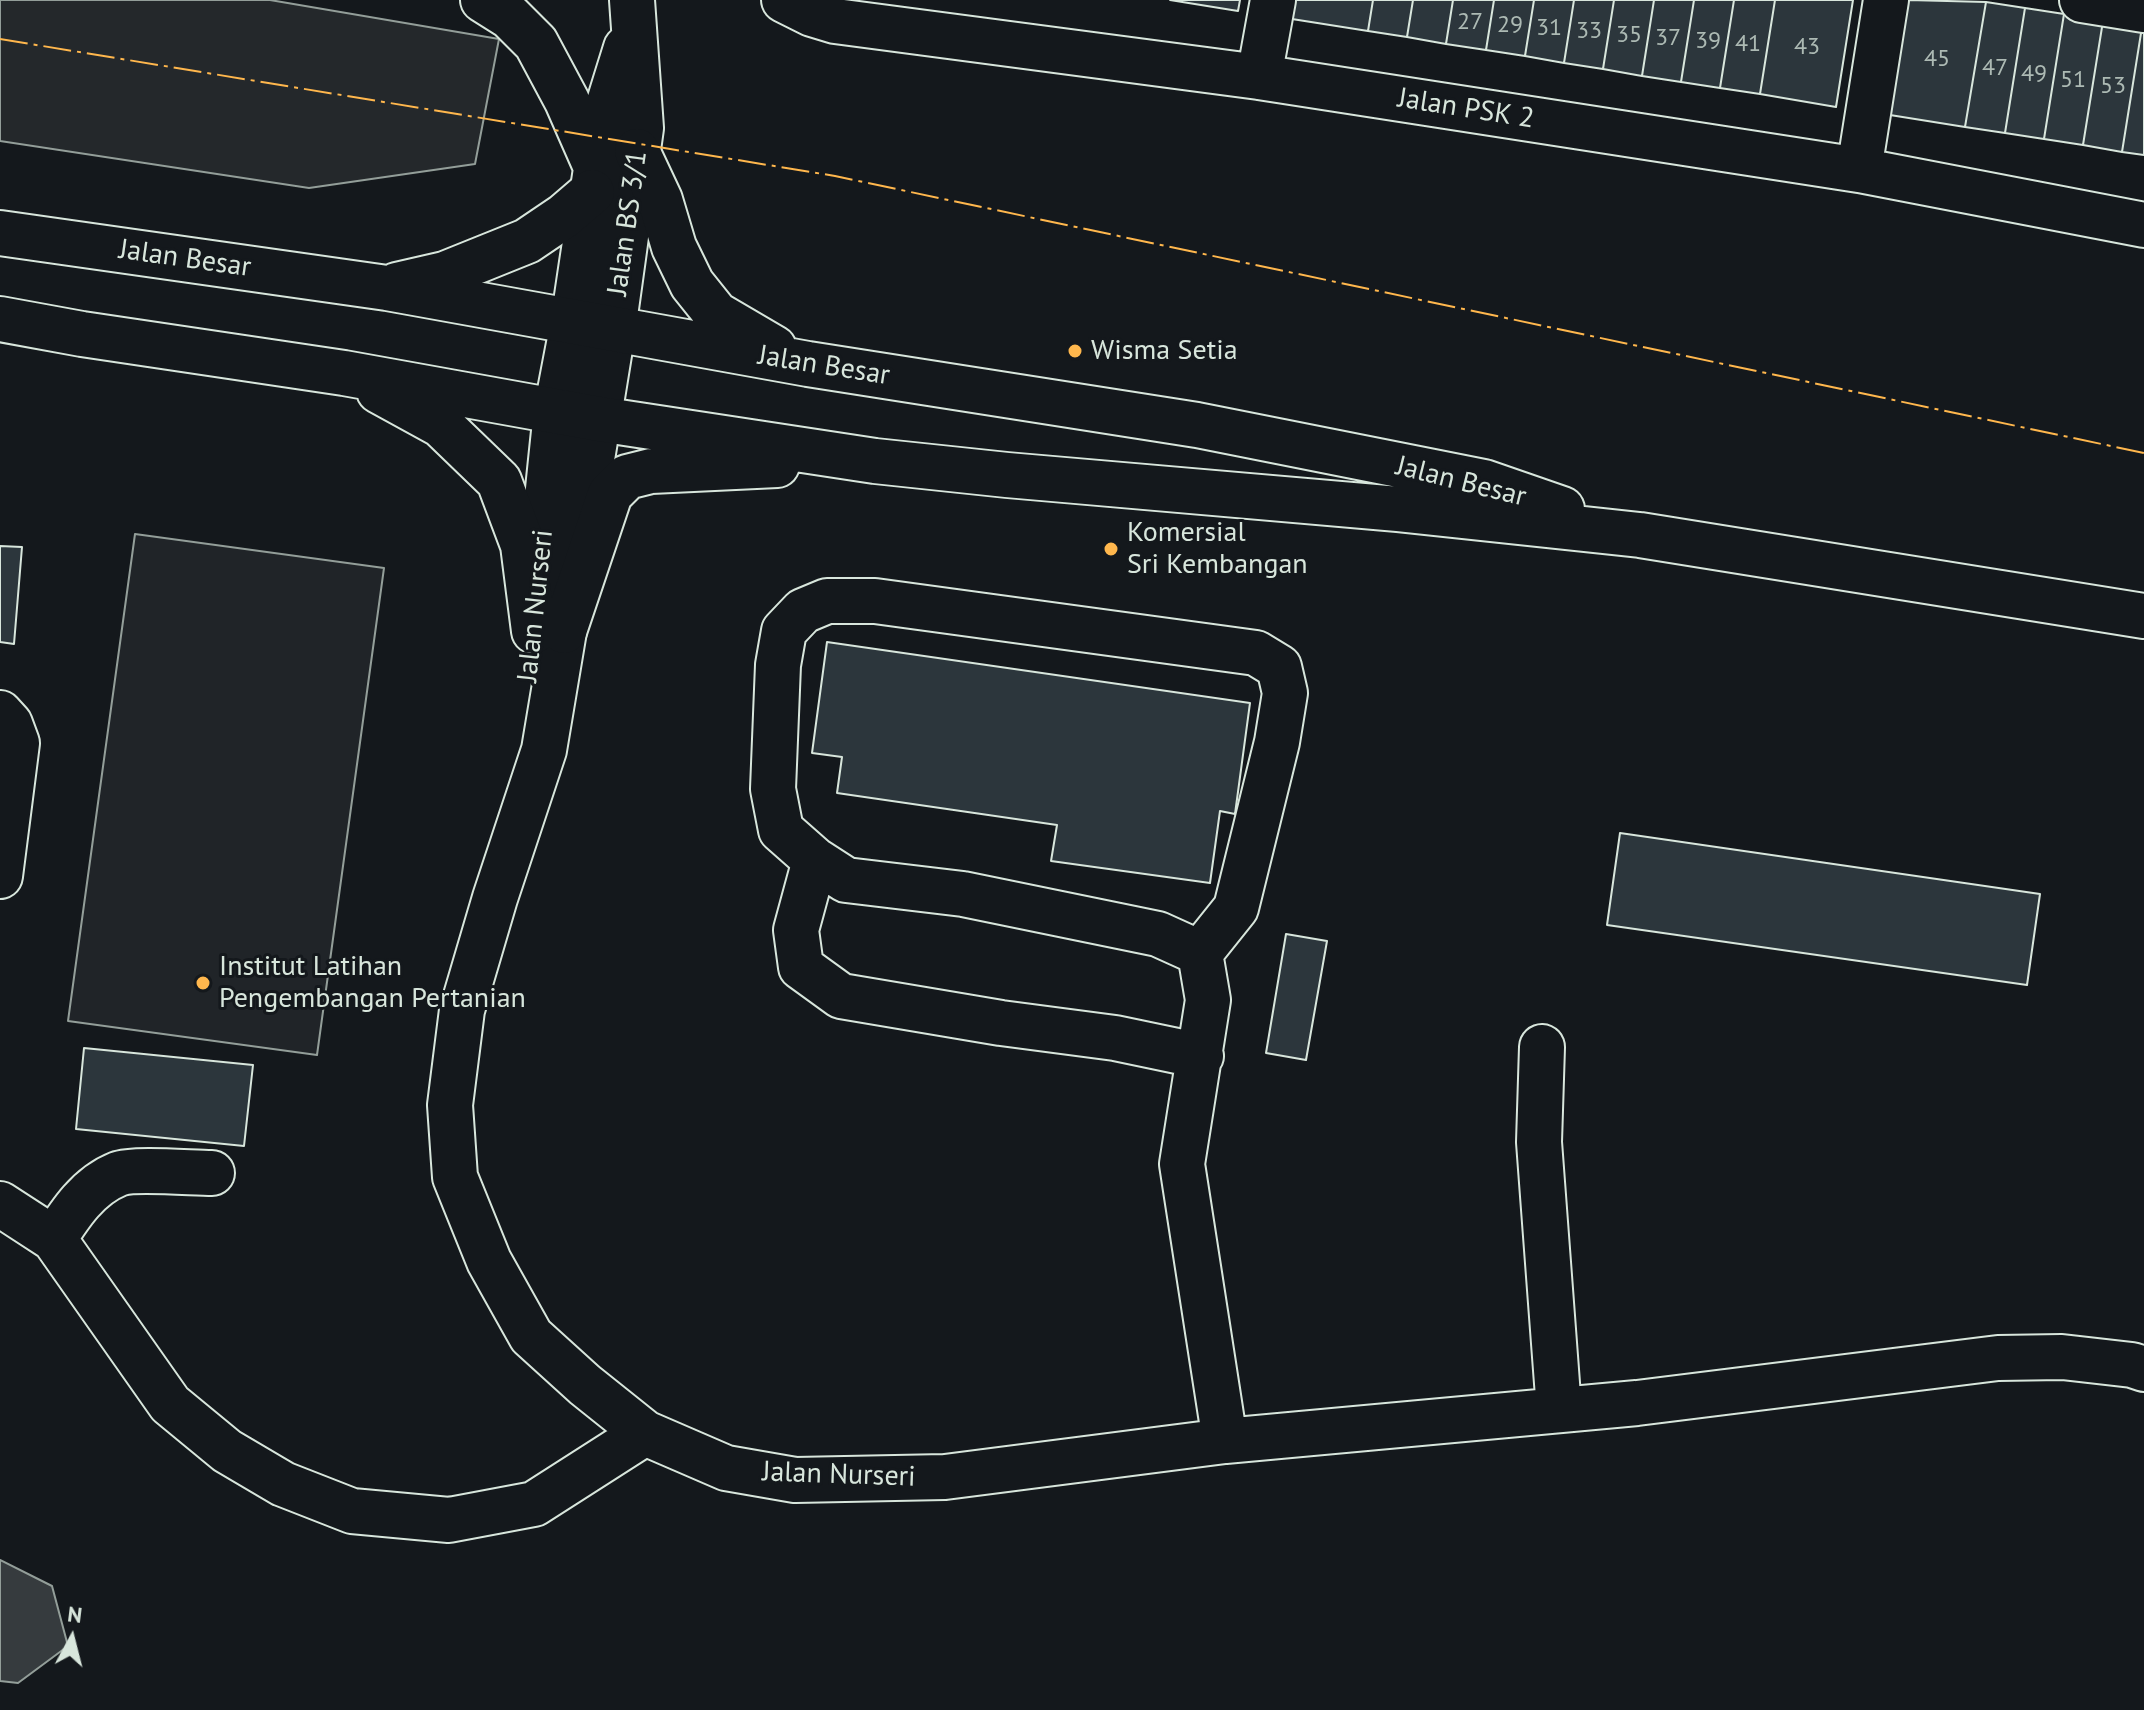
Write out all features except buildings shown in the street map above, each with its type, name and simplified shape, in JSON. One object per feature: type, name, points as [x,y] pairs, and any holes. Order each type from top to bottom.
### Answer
[{"type":"street","points":[[387,288],[445,274],[527,241],[564,216],[594,179],[567,101],[536,43],[510,17],[483,0]]},
{"type":"street","points":[[1259,77],[1273,0]]},
{"type":"street","points":[[1859,170],[1886,0]]},
{"type":"street","points":[[2082,0],[2144,10]]},
{"type":"street","name":"Jalan PSK 2","points":[[786,1],[835,21],[1259,77],[1859,170],[2144,225]]},
{"type":"street","name":"Jalan BS 3/1","points":[[599,419],[593,327],[594,179],[603,122],[632,13]]},
{"type":"street","name":"Jalan BS 3/1","points":[[556,412],[593,327],[637,151],[641,128],[632,13]]},
{"type":"street","points":[[637,151],[660,200],[674,247],[692,284],[716,314],[753,338],[808,364]]},
{"type":"street","name":"Jalan Besar","points":[[0,233],[387,288],[808,364],[1197,425],[1484,482],[1640,535]]},
{"type":"street","name":"Jalan Besar","points":[[0,319],[344,373],[599,419],[875,461],[1398,509],[1640,535],[2144,616]]},
{"type":"street","points":[[344,373],[441,425],[499,481],[523,545],[549,631]]},
{"type":"street","name":"Jalan Nurseri","points":[[556,412],[544,750],[462,1010],[450,1105],[455,1177],[489,1261],[531,1336],[645,1433],[726,1468],[795,1480],[945,1477],[1225,1441],[1559,1410],[1998,1358],[2062,1357],[2144,1369]]},
{"type":"street","name":"Jalan Nurseri","points":[[549,631],[599,419]]},
{"type":"street","points":[[549,631],[610,494],[627,477],[651,471],[875,461]]},
{"type":"street","points":[[1200,953],[1158,934],[963,894],[846,880],[815,860],[781,830],[773,789],[778,665],[784,631],[803,611],[827,601],[875,601],[1256,653],[1279,667],[1285,693],[1277,742],[1236,908],[1200,953],[1208,1000],[1182,1164],[1225,1441]]},
{"type":"street","points":[[0,713],[10,724],[17,743],[0,876]]},
{"type":"street","points":[[815,860],[796,930],[801,967],[841,996],[1001,1023],[1115,1038],[1201,1056]]},
{"type":"street","points":[[1542,1047],[1539,1142],[1559,1410]]},
{"type":"street","points":[[54,1239],[91,1190],[120,1173],[212,1173]]},
{"type":"street","points":[[0,1204],[54,1239],[170,1404],[227,1451],[283,1484],[352,1511],[449,1520],[534,1504],[645,1433]]},
{"type":"shaded area","points":[[0,0],[270,0],[499,39],[475,164],[309,188],[0,141]]},
{"type":"shaded area","points":[[135,534],[384,568],[317,1055],[68,1021]]},
{"type":"shaded area","points":[[0,1560],[52,1586],[68,1646],[18,1683],[0,1681]]},
{"type":"power","points":[[0,39],[835,176],[2144,453]]},
{"type":"place","name":"Wisma Setia","points":[[1075,351]]},
{"type":"place","name":"Komersial Sri Kembangan","points":[[1111,549]]},
{"type":"place","name":"Institut Latihan Pengembangan Pertanian","points":[[203,983]]}]
